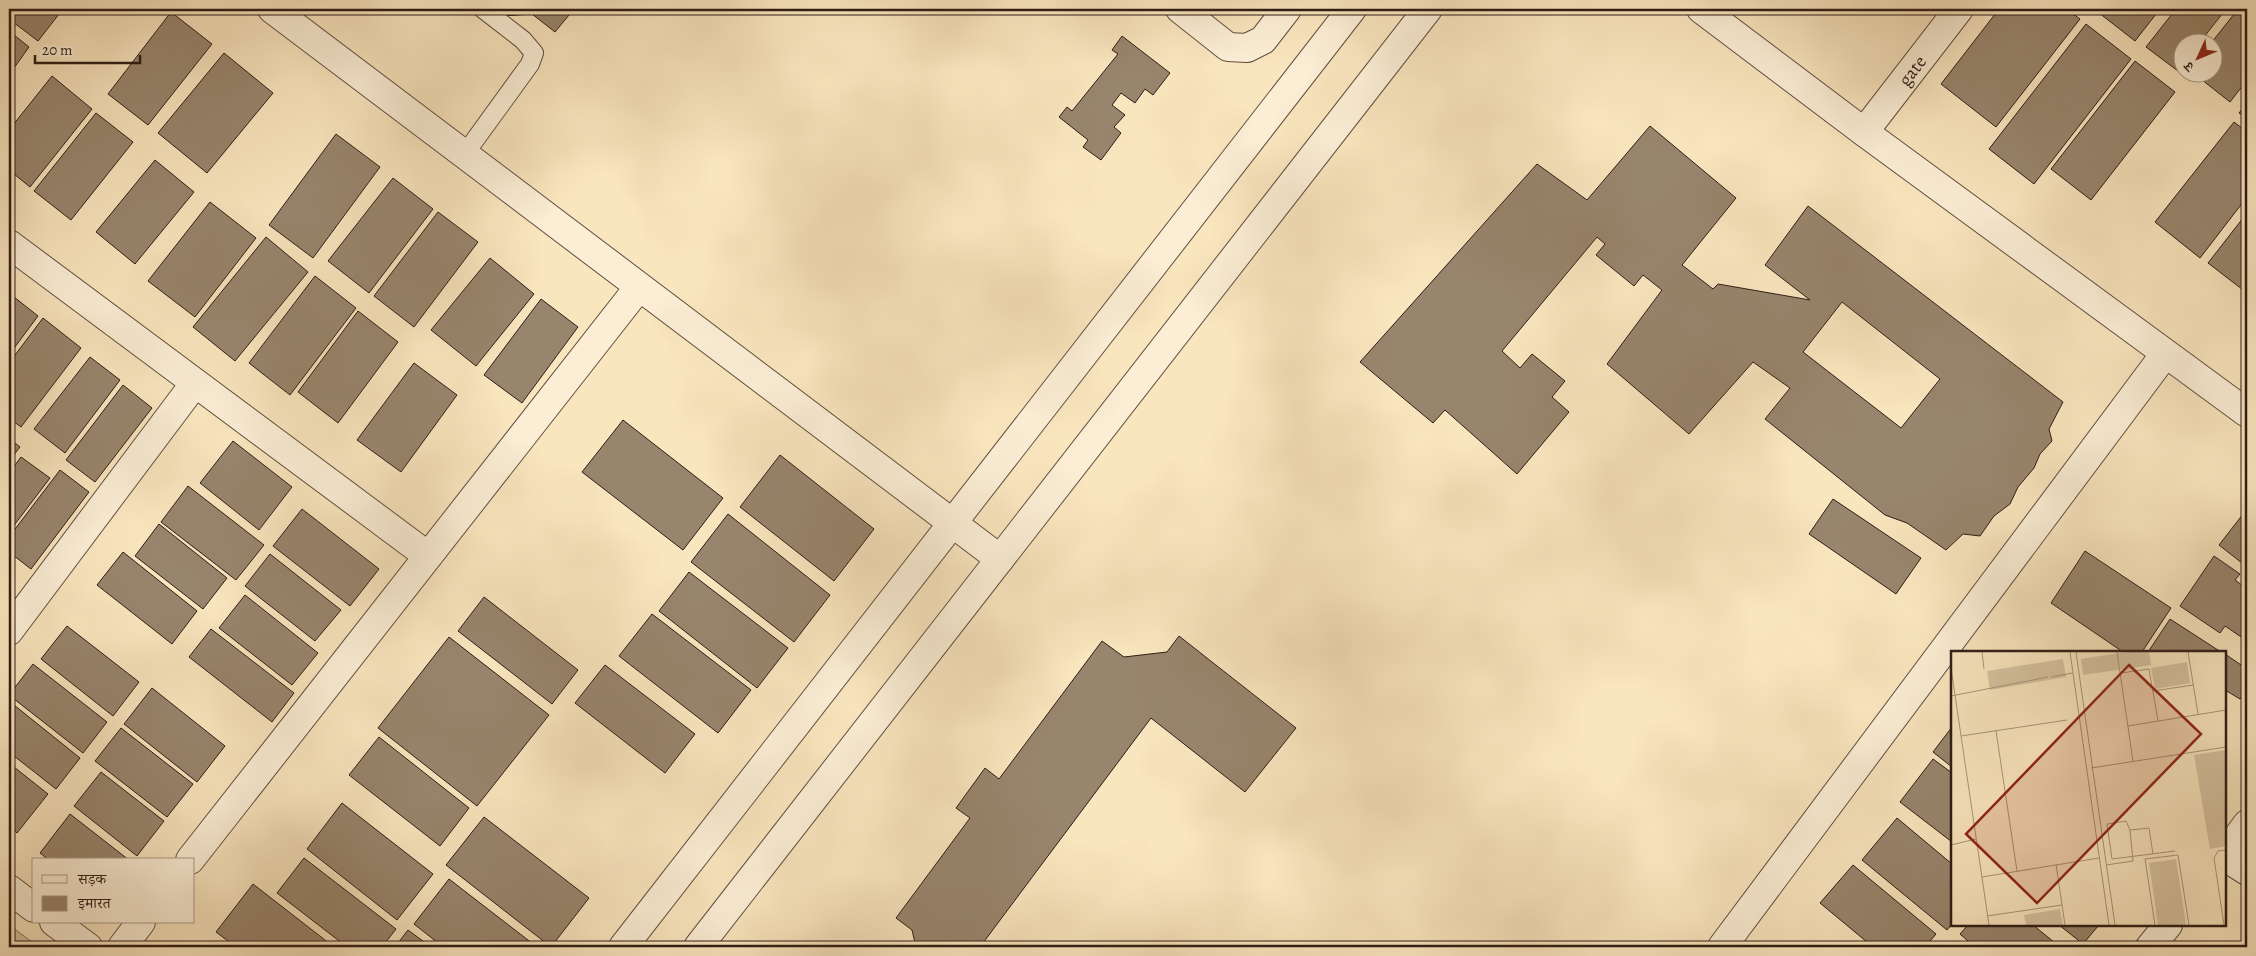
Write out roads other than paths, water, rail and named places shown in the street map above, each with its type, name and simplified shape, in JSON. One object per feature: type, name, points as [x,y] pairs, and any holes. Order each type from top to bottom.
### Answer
[{"type":"street","points":[[272,9],[1000,559]]},
{"type":"street","points":[[1180,9],[1228,47],[1247,48],[1263,40],[1286,9]]},
{"type":"street","points":[[623,947],[1352,9]]},
{"type":"street","points":[[698,947],[1428,9]]},
{"type":"street","points":[[1701,9],[1864,132],[2247,414]]},
{"type":"street","name":"gate","points":[[1864,132],[1960,9]]},
{"type":"street","points":[[9,244],[428,556]]},
{"type":"street","points":[[192,858],[639,288]]},
{"type":"street","points":[[1722,947],[2164,354]]},
{"type":"street","points":[[13,617],[195,383]]},
{"type":"street","points":[[2226,854],[2247,824]]},
{"type":"street","points":[[2226,856],[2247,871]]},
{"type":"street","points":[[9,889],[32,906]]},
{"type":"street","points":[[57,924],[88,947]]},
{"type":"street","points":[[122,947],[139,924]]},
{"type":"street","points":[[2150,947],[2167,926]]},
{"type":"lane","points":[[464,155],[530,64],[534,53],[523,40],[484,9]]}]
